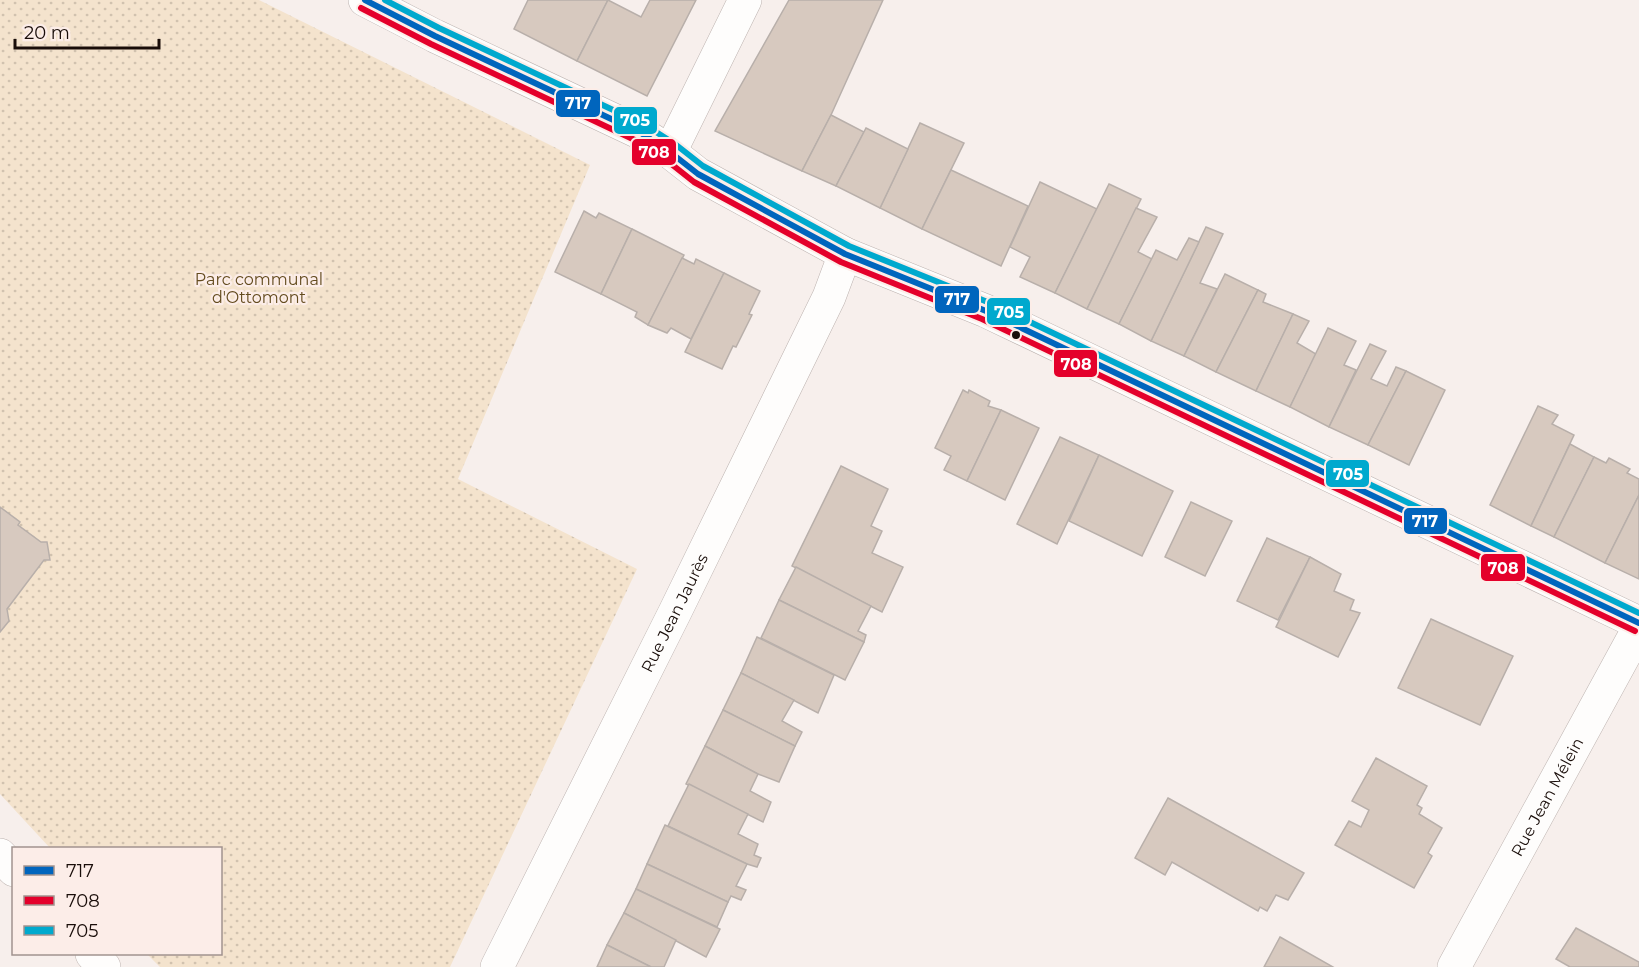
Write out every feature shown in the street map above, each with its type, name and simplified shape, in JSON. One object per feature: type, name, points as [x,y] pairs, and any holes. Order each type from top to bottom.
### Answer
[{"type":"street","points":[[365,0],[435,36],[641,133],[698,174],[845,254],[986,311],[1639,623]]},
{"type":"street","points":[[670,152],[745,0]]},
{"type":"street","name":"Rue Jean Jaurès","points":[[497,967],[675,612],[829,297],[845,254]]},
{"type":"street","name":"Rue Jean Mélein","points":[[1454,967],[1639,628]]},
{"type":"street","points":[[0,855],[12,868]]},
{"type":"street","points":[[93,955],[104,967]]},
{"type":"green space","name":"Parc communal d'Ottomont","points":[[0,0],[259,0],[590,165],[458,479],[637,569],[450,967],[160,967],[148,955],[222,955],[222,847],[49,847],[0,794]]},
{"type":"building","points":[[528,0],[608,0],[577,61],[514,29]]},
{"type":"building","points":[[608,0],[641,17],[650,0],[696,0],[647,96],[577,61]]},
{"type":"building","points":[[789,0],[883,0],[831,115],[802,171],[715,131]]},
{"type":"building","points":[[831,115],[864,132],[836,186],[802,171]]},
{"type":"building","points":[[920,123],[964,143],[922,229],[880,208]]},
{"type":"building","points":[[866,128],[908,149],[880,208],[836,186]]},
{"type":"building","points":[[951,170],[1028,206],[1001,266],[922,229]]},
{"type":"building","points":[[1040,182],[1097,209],[1055,293],[1020,277],[1030,257],[1010,247]]},
{"type":"building","points":[[1109,184],[1141,199],[1087,309],[1055,293]]},
{"type":"building","points":[[1136,208],[1157,217],[1138,252],[1152,259],[1119,324],[1087,309]]},
{"type":"building","points":[[584,211],[596,218],[599,213],[632,229],[601,294],[555,272]]},
{"type":"building","points":[[1206,227],[1223,234],[1200,283],[1217,289],[1184,356],[1151,341]]},
{"type":"building","points":[[632,229],[684,255],[648,325],[635,317],[637,312],[601,294]]},
{"type":"building","points":[[1189,238],[1199,242],[1151,341],[1119,324],[1156,250],[1177,260]]},
{"type":"building","points":[[682,258],[694,264],[696,259],[724,273],[691,339],[671,328],[667,333],[648,325]]},
{"type":"building","points":[[724,273],[760,291],[749,314],[752,315],[722,369],[685,352]]},
{"type":"building","points":[[1225,274],[1258,290],[1216,372],[1184,356]]},
{"type":"building","points":[[1258,290],[1266,294],[1263,302],[1293,314],[1256,391],[1216,372]]},
{"type":"building","points":[[1293,314],[1309,321],[1297,343],[1316,354],[1290,407],[1256,391]]},
{"type":"building","points":[[1328,328],[1356,341],[1344,365],[1356,370],[1329,427],[1290,407]]},
{"type":"building","points":[[1370,344],[1386,351],[1371,379],[1387,386],[1396,367],[1406,371],[1368,445],[1329,427]]},
{"type":"building","points":[[1406,371],[1445,390],[1409,465],[1368,445]]},
{"type":"building","points":[[963,390],[968,393],[969,390],[990,401],[988,406],[1001,410],[967,481],[944,470],[951,456],[935,448]]},
{"type":"building","points":[[1538,406],[1558,415],[1552,424],[1574,435],[1531,526],[1490,505]]},
{"type":"building","points":[[1001,410],[1039,428],[1005,500],[967,481]]},
{"type":"building","points":[[1060,437],[1099,455],[1057,544],[1017,524]]},
{"type":"building","points":[[1570,444],[1594,457],[1554,537],[1531,526]]},
{"type":"building","points":[[1099,455],[1173,491],[1142,556],[1069,521]]},
{"type":"building","points":[[1594,457],[1606,463],[1609,458],[1630,469],[1627,473],[1639,479],[1639,495],[1605,563],[1554,537]]},
{"type":"building","points":[[841,466],[888,489],[871,526],[882,531],[872,553],[903,567],[882,612],[792,566]]},
{"type":"building","points":[[1639,495],[1639,579],[1605,563]]},
{"type":"building","points":[[1191,502],[1232,521],[1205,576],[1165,557]]},
{"type":"building","points":[[0,507],[20,522],[18,525],[41,542],[47,542],[50,560],[44,560],[7,609],[9,621],[0,632]]},
{"type":"building","points":[[1267,538],[1310,557],[1278,620],[1237,601]]},
{"type":"building","points":[[1310,557],[1341,574],[1334,591],[1354,600],[1350,610],[1360,613],[1338,657],[1276,627]]},
{"type":"building","points":[[796,567],[871,606],[858,631],[866,635],[864,642],[779,600]]},
{"type":"building","points":[[779,600],[864,642],[845,680],[761,638]]},
{"type":"building","points":[[1431,619],[1513,656],[1480,725],[1398,688]]},
{"type":"building","points":[[757,637],[834,675],[818,713],[741,673]]},
{"type":"building","points":[[741,673],[794,700],[782,721],[802,732],[795,746],[723,710]]},
{"type":"building","points":[[723,710],[795,746],[779,782],[758,774],[705,746]]},
{"type":"building","points":[[705,746],[758,774],[750,791],[771,802],[763,822],[686,784]]},
{"type":"building","points":[[1376,758],[1427,786],[1417,805],[1422,808],[1419,814],[1442,828],[1428,853],[1432,856],[1414,888],[1335,845],[1349,821],[1361,827],[1369,810],[1352,801]]},
{"type":"building","points":[[689,784],[748,814],[738,834],[758,844],[754,855],[761,858],[757,867],[668,826]]},
{"type":"building","points":[[1168,798],[1304,873],[1288,900],[1276,895],[1267,911],[1260,907],[1258,911],[1172,862],[1165,875],[1135,858]]},
{"type":"building","points":[[665,825],[747,864],[736,886],[746,890],[741,900],[731,896],[728,902],[647,864]]},
{"type":"building","points":[[647,864],[728,902],[717,927],[636,889]]},
{"type":"building","points":[[636,889],[720,929],[706,957],[624,913]]},
{"type":"building","points":[[624,913],[676,940],[664,967],[651,967],[607,945]]},
{"type":"building","points":[[1576,928],[1639,962],[1639,967],[1570,967],[1556,959]]},
{"type":"building","points":[[1280,937],[1333,967],[1264,967]]},
{"type":"building","points":[[607,945],[651,967],[597,967]]},
{"type":"transit line","name":"717","points":[[365,0],[435,36],[641,133],[698,174],[845,254],[986,311],[1639,623]]},
{"type":"transit line","name":"705","points":[[385,0],[439,28],[645,125],[675,144],[703,166],[849,246],[990,303],[1639,613]]},
{"type":"transit line","name":"708","points":[[361,8],[431,44],[637,141],[694,182],[841,262],[982,319],[1635,631]]}]
